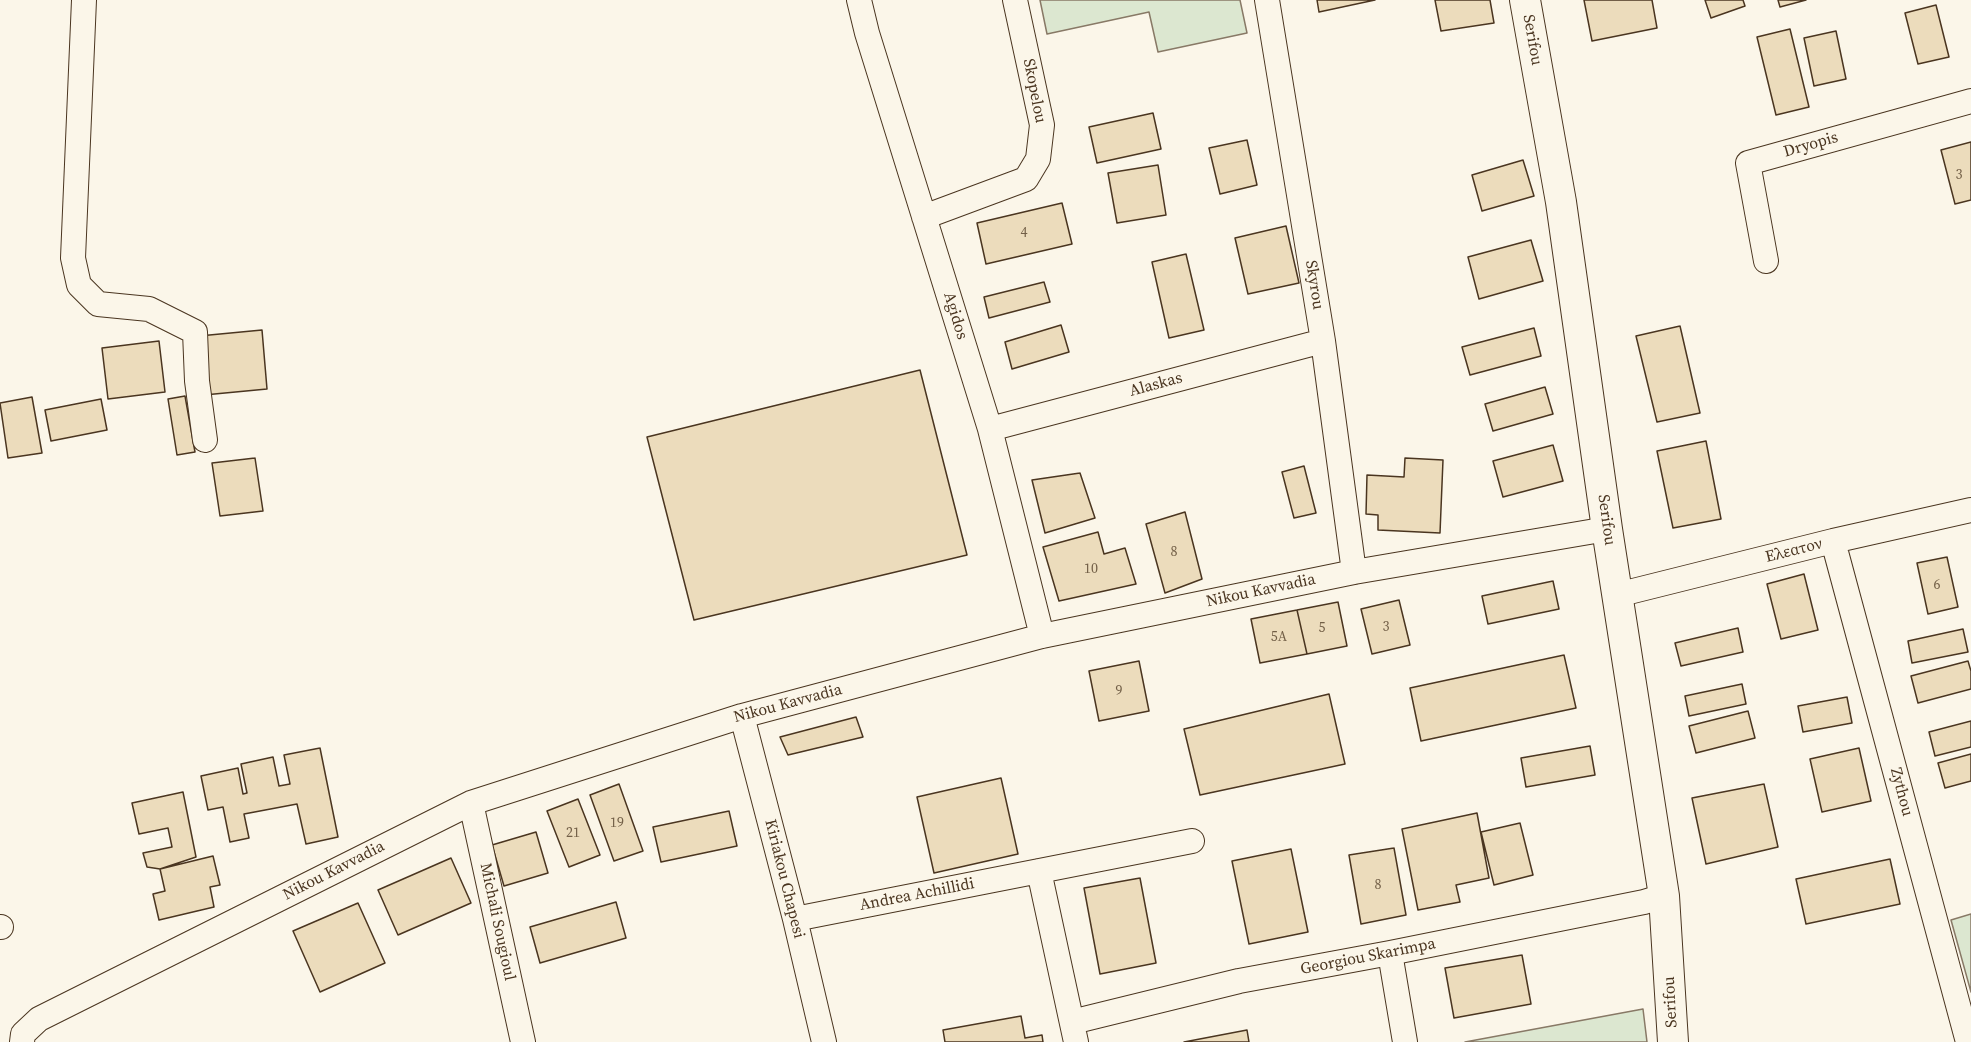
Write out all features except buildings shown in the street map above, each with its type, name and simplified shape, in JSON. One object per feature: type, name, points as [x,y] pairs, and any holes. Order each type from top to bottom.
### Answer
[{"type":"street","points":[[84,0],[73,258],[79,285],[99,304],[149,309],[195,332],[197,381],[205,440]]},
{"type":"street","name":"Agidos","points":[[859,0],[867,33],[990,429],[1042,636]]},
{"type":"street","name":"Skopelou","points":[[924,217],[1026,179],[1038,159],[1042,124],[1015,0]]},
{"type":"street","name":"Skyrou","points":[[1267,0],[1323,341],[1354,572]]},
{"type":"street","name":"Serifou","points":[[1525,0],[1561,202],[1607,529],[1664,896],[1673,1042]]},
{"type":"street","name":"Dryopis","points":[[1766,261],[1748,163],[1971,101]]},
{"type":"street","name":"Alaskas","points":[[990,429],[1323,341]]},
{"type":"street","name":"Ελεατον","points":[[1617,595],[1833,541],[1971,510]]},
{"type":"street","name":"Nikou Kavvadia","points":[[22,1038],[39,1019],[471,803],[742,716],[1042,636],[1354,572],[1607,529]]},
{"type":"street","name":"Zythou","points":[[1833,541],[1968,1042]]},
{"type":"street","name":"Kiriakou Chapesi","points":[[742,716],[824,1042]]},
{"type":"street","name":"Michali Sougioul","points":[[471,803],[523,1042]]},
{"type":"street","name":"Andrea Achillidi","points":[[795,920],[1192,841]]},
{"type":"street","points":[[1039,871],[1074,1032]]},
{"type":"street","name":"Georgiou Skarimpa","points":[[1074,1032],[1239,981],[1390,953],[1644,902],[1664,896]]},
{"type":"street","points":[[1390,953],[1405,1042]]},
{"type":"green space","points":[[1040,0],[1240,0],[1247,33],[1158,52],[1149,12],[1047,34]]},
{"type":"green space","points":[[1971,914],[1971,992],[1951,920]]},
{"type":"green space","points":[[1643,1009],[1647,1042],[1465,1042]]}]
